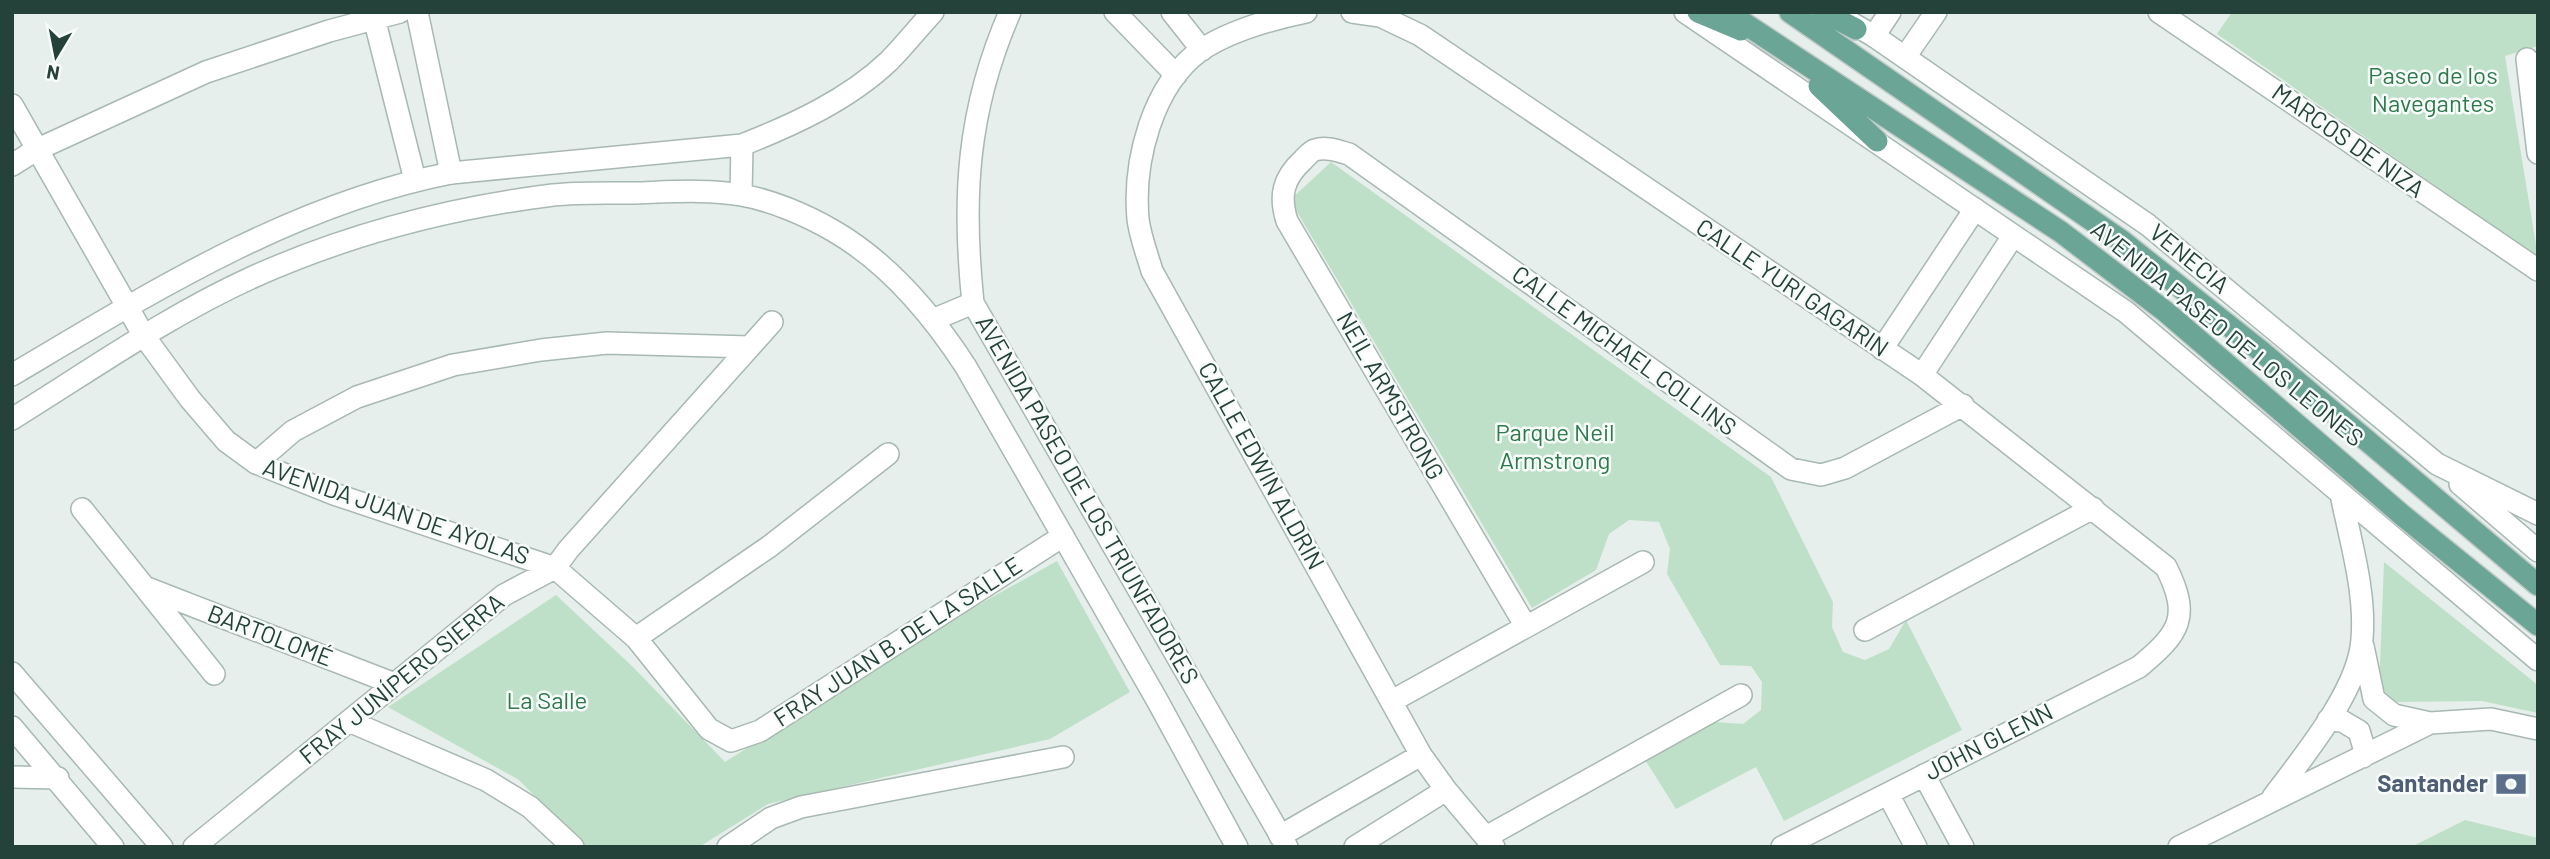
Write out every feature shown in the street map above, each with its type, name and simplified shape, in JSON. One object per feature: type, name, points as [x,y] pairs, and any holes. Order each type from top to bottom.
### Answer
[{"type":"main road","points":[[1698,12],[1773,44],[1877,141]]},
{"type":"main road","name":"AVENIDA PASEO DE LOS LEONES","points":[[1727,12],[2061,232],[2166,312],[2402,515],[2538,625]]},
{"type":"main road","name":"AVENIDA PASEO DE LOS LEONES","points":[[1790,12],[2122,241],[2262,352],[2538,585]]},
{"type":"main road","points":[[1823,12],[1865,32]]},
{"type":"street","points":[[12,165],[36,150],[206,72],[400,12]]},
{"type":"street","points":[[417,12],[451,173]]},
{"type":"street","points":[[12,376],[125,308],[266,233],[415,180],[451,173],[742,145],[783,129],[836,101],[888,62],[933,12]]},
{"type":"street","name":"AVENIDA PASEO DE LOS TRIUNFADORES","points":[[1010,12],[989,59],[975,117],[967,204],[968,250],[974,303],[1283,841]]},
{"type":"street","points":[[1115,12],[1189,62]]},
{"type":"street","points":[[1172,12],[1189,62]]},
{"type":"street","points":[[1189,62],[1255,26],[1306,12]]},
{"type":"street","name":"CALLE YURI GAGARIN","points":[[1352,12],[1380,16],[1420,35],[1963,405],[2166,567],[2179,593],[2180,619]]},
{"type":"street","points":[[1685,12],[2126,312],[2538,660]]},
{"type":"street","name":"VENECIA","points":[[1833,12],[1905,57],[2148,225],[2437,464],[2538,514]]},
{"type":"street","points":[[1865,32],[1890,12]]},
{"type":"street","points":[[1905,57],[1936,12]]},
{"type":"street","name":"MARCOS DE NIZA","points":[[2159,12],[2538,270]]},
{"type":"street","points":[[374,19],[415,180]]},
{"type":"street","points":[[2527,59],[2538,153]]},
{"type":"street","name":"CALLE EDWIN ALDRIN","points":[[1189,62],[1144,142],[1138,179],[1138,221],[1152,271],[1422,755],[1446,790],[1490,842]]},
{"type":"street","name":"AVENIDA JUAN DE AYOLAS","points":[[12,104],[125,308],[226,441],[256,463],[334,494],[555,568],[636,638],[709,729],[731,741]]},
{"type":"street","points":[[741,195],[742,145]]},
{"type":"street","name":"CALLE MICHAEL COLLINS","points":[[1299,164],[1314,150],[1330,149],[1349,154],[1791,469],[1821,475],[1845,468],[1963,405]]},
{"type":"street","name":"NEIL ARMSTRONG","points":[[1299,164],[1283,189],[1282,204],[1287,221],[1525,625]]},
{"type":"street","name":"AVENIDA PASEO DE LOS TRIUNFADORES","points":[[12,419],[144,336],[252,278],[358,236],[428,215],[555,195],[654,192],[741,195],[832,230],[875,260],[934,319],[966,367],[1063,536],[1237,847]]},
{"type":"street","points":[[1882,349],[1975,209]]},
{"type":"street","points":[[1922,375],[2013,236]]},
{"type":"street","points":[[934,319],[974,303]]},
{"type":"street","name":"FRAY JUNÍPERO SIERRA","points":[[194,847],[392,683],[504,595],[555,568],[568,550],[772,322]]},
{"type":"street","points":[[256,463],[293,430],[357,397],[453,365],[541,350],[607,344],[749,346]]},
{"type":"street","points":[[636,638],[770,545],[888,454]]},
{"type":"street","points":[[2437,464],[2538,551]]},
{"type":"street","points":[[2341,494],[2358,580],[2362,640],[2374,699],[2394,715],[2430,723],[2491,719],[2538,729]]},
{"type":"street","points":[[1865,631],[2093,508]]},
{"type":"street","name":"BARTOLOMÉ","points":[[82,509],[148,588],[214,674]]},
{"type":"street","name":"FRAY JUAN B. DE LA SALLE","points":[[731,741],[760,731],[1063,536]]},
{"type":"street","points":[[1392,701],[1643,562]]},
{"type":"street","name":"BARTOLOMÉ","points":[[148,588],[392,683]]},
{"type":"street","name":"JOHN GLENN","points":[[1782,847],[2139,667],[2166,644],[2180,619]]},
{"type":"street","points":[[2271,800],[2328,720],[2348,686],[2362,640]]},
{"type":"street","points":[[12,673],[162,847]]},
{"type":"street","points":[[1490,842],[1741,695]]},
{"type":"street","points":[[2328,720],[2342,721],[2359,731],[2364,748],[2363,757]]},
{"type":"street","points":[[349,721],[486,780],[530,807],[573,847]]},
{"type":"street","points":[[2179,847],[2430,723]]},
{"type":"street","points":[[12,727],[58,778],[113,847]]},
{"type":"street","points":[[1283,841],[1422,755]]},
{"type":"street","points":[[727,847],[771,818],[801,807],[1063,757]]},
{"type":"street","points":[[1924,775],[1963,847]]},
{"type":"street","points":[[12,777],[58,778]]},
{"type":"street","points":[[1356,847],[1446,790]]},
{"type":"street","points":[[1888,794],[1916,847]]},
{"type":"green space","name":"Paseo de los Navegantes","points":[[2232,12],[2538,12],[2538,46],[2505,56],[2538,257],[2217,34]]},
{"type":"green space","name":"Parque Neil Armstrong","points":[[1331,162],[1771,477],[1833,602],[1832,627],[1843,652],[1865,660],[1889,649],[1906,620],[1962,730],[1784,821],[1756,767],[1676,809],[1644,758],[1715,722],[1743,724],[1761,710],[1762,682],[1751,666],[1720,665],[1667,574],[1670,549],[1659,522],[1629,520],[1609,534],[1596,570],[1532,608],[1290,200]]},
{"type":"green space","name":"La Salle","points":[[1057,561],[1130,692],[1050,739],[768,804],[699,847],[585,847],[519,780],[388,707],[556,595],[633,667],[725,762],[937,628]]},
{"type":"green space","points":[[2384,562],[2538,685],[2538,713],[2482,701],[2397,702],[2379,691]]},
{"type":"green space","points":[[2465,820],[2538,838],[2538,847],[2411,847]]},
{"type":"place","name":"Santander","points":[[2511,784]]}]
